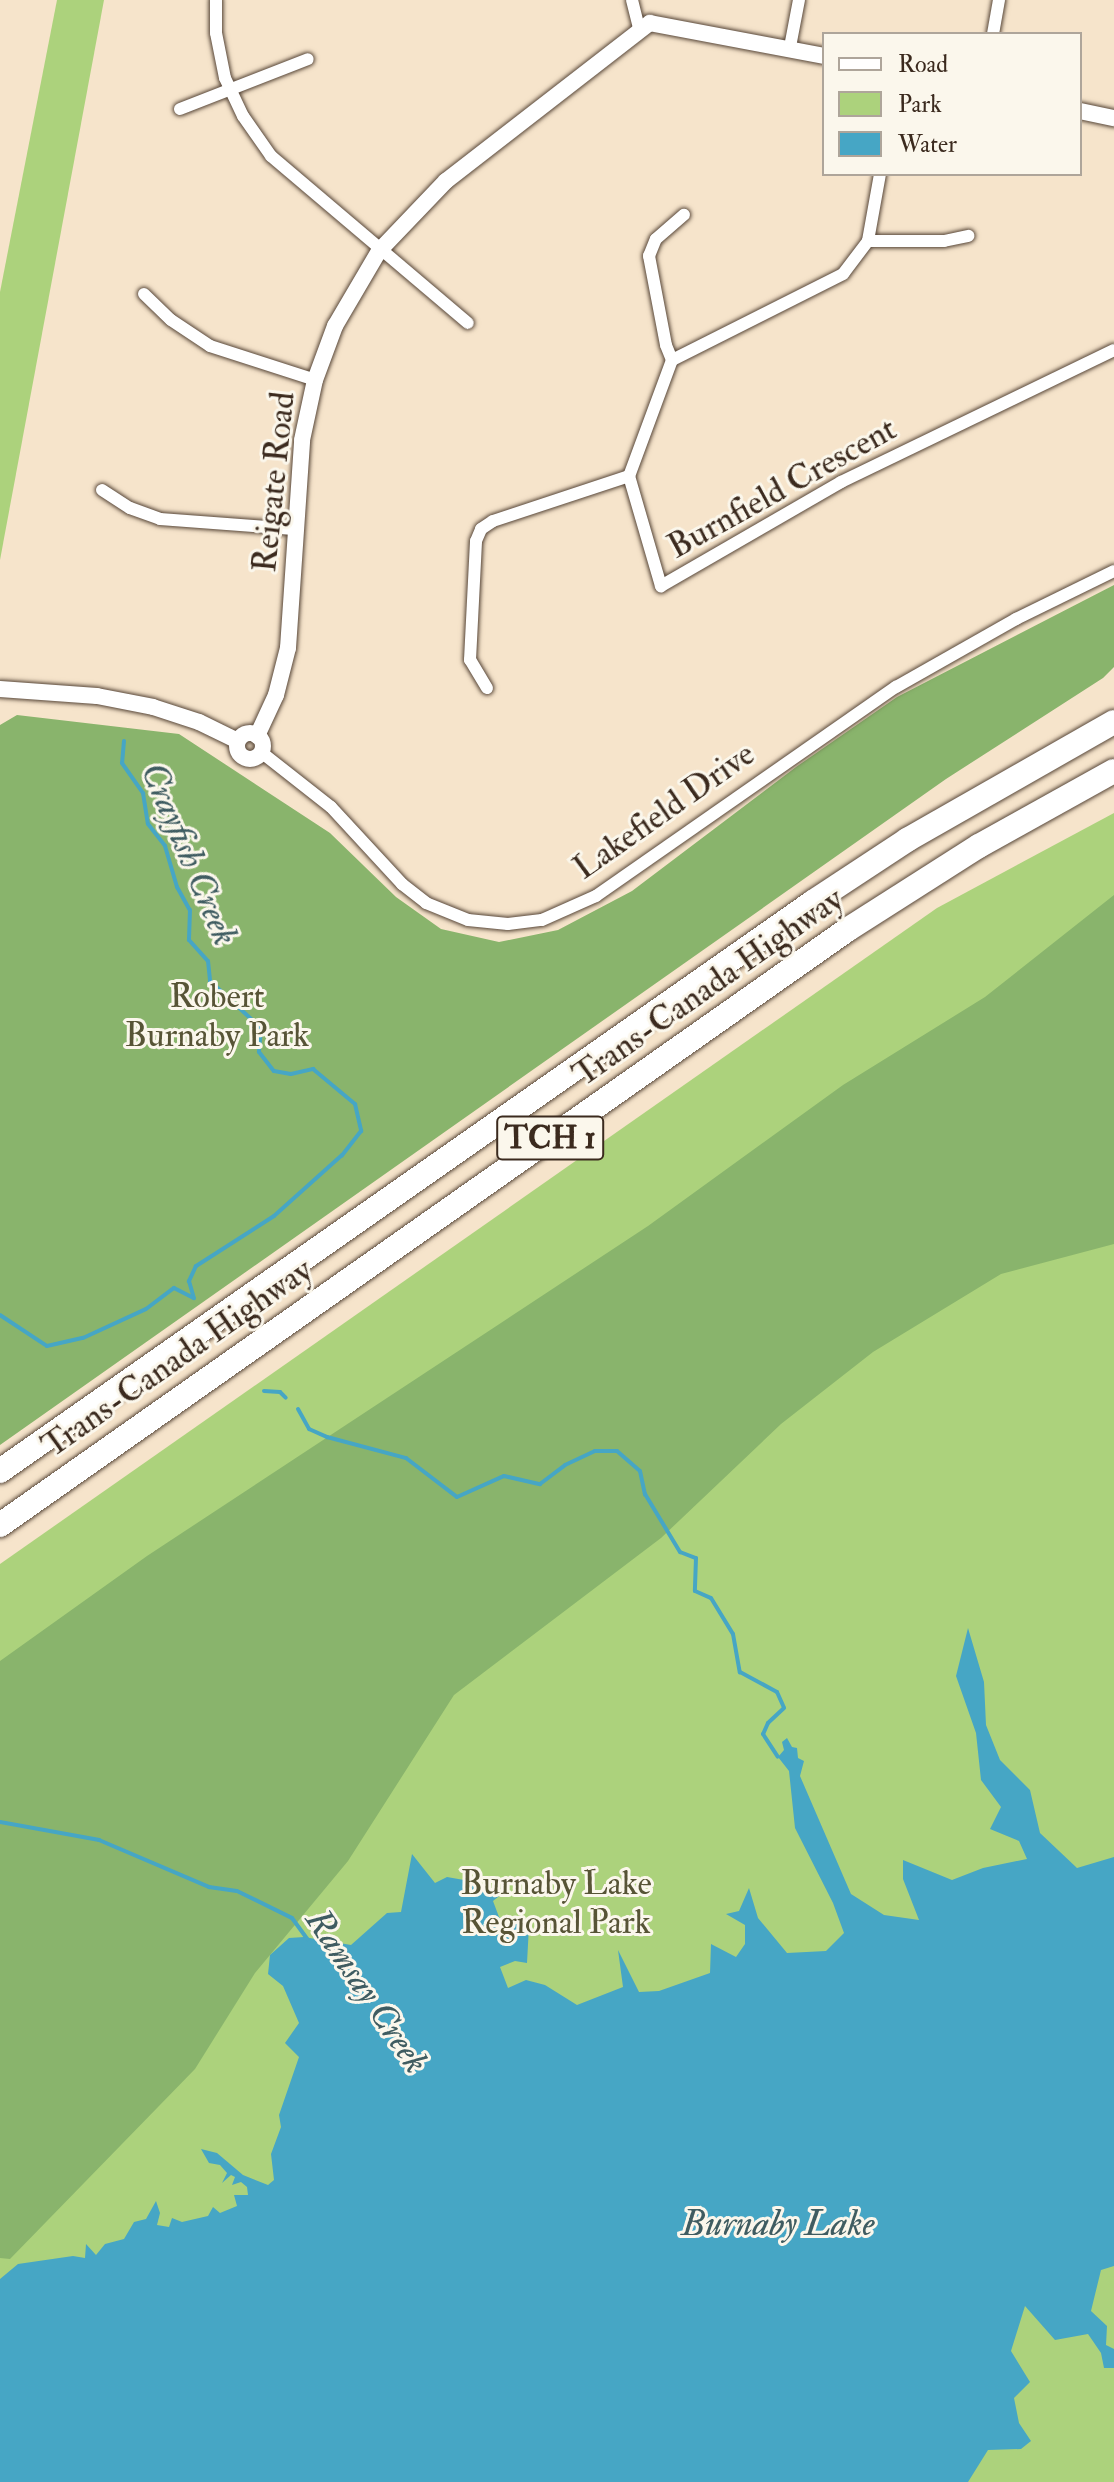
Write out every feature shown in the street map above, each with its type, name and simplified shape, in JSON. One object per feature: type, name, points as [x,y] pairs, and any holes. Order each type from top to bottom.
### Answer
[{"type":"highway","name":"Trans-Canada Highway","points":[[0,1471],[813,902],[934,824],[1114,722]]},
{"type":"highway","name":"Trans-Canada Highway","points":[[0,1525],[847,930],[979,846],[1114,771]]},
{"type":"street","points":[[216,0],[216,33],[230,91],[271,156],[379,251],[468,323]]},
{"type":"street","points":[[632,0],[639,28],[654,22],[822,55]]},
{"type":"street","points":[[790,47],[799,0]]},
{"type":"street","points":[[993,32],[999,0]]},
{"type":"street","name":"Reigate Road","points":[[259,744],[288,648],[302,440],[315,380],[341,315],[379,251],[446,181],[639,28]]},
{"type":"street","points":[[180,109],[308,59]]},
{"type":"street","points":[[1082,111],[1114,118]]},
{"type":"street","points":[[672,360],[828,284],[850,267],[868,241],[880,176]]},
{"type":"street","points":[[487,688],[470,660],[476,541],[481,529],[493,521],[629,476],[672,360],[663,332],[649,256],[656,239],[684,215]]},
{"type":"street","points":[[868,241],[944,241],[968,236]]},
{"type":"street","points":[[144,294],[171,320],[210,346],[315,380]]},
{"type":"street","name":"Burnfield Crescent","points":[[629,476],[661,586],[841,482],[1114,350]]},
{"type":"street","points":[[102,490],[130,508],[160,519],[294,529]]},
{"type":"street","name":"Lakefield Drive","points":[[259,744],[331,807],[402,884],[426,903],[468,920],[508,924],[542,920],[596,896],[896,687],[1002,626],[1114,571]]},
{"type":"street","points":[[0,689],[97,696],[153,707],[199,722],[238,741],[246,734],[259,744]]},
{"type":"green space","points":[[57,0],[104,0],[0,560],[0,292]]},
{"type":"green space","name":"Robert Burnaby Park","points":[[1114,585],[1114,667],[1103,678],[946,779],[0,1445],[0,725],[17,715],[179,734],[330,833],[396,897],[441,929],[499,942],[558,930],[632,891],[796,767],[897,697]]},
{"type":"green space","name":"Burnaby Lake Regional Park","points":[[1114,813],[1114,2482],[0,2482],[0,1564],[937,908]]},
{"type":"green space","points":[[1114,895],[1114,1244],[1001,1274],[873,1352],[781,1424],[661,1538],[454,1695],[348,1861],[255,1973],[195,2069],[10,2259],[0,2258],[0,1661],[147,1556],[648,1226],[843,1085],[985,997]]},
{"type":"water","name":"Burnaby Lake","points":[[968,1628],[984,1682],[986,1725],[1000,1760],[1030,1790],[1040,1833],[1077,1868],[1114,1857],[1114,2266],[1101,2270],[1091,2311],[1107,2326],[1106,2345],[1114,2349],[1114,2368],[1104,2368],[1101,2353],[1088,2334],[1055,2340],[1025,2306],[1011,2351],[1030,2382],[1014,2398],[1019,2423],[1031,2441],[1021,2449],[988,2450],[968,2482],[0,2482],[0,2279],[18,2264],[73,2256],[85,2258],[86,2244],[96,2255],[105,2244],[124,2239],[134,2222],[146,2219],[156,2201],[160,2213],[157,2225],[169,2227],[172,2218],[182,2222],[208,2216],[213,2207],[220,2213],[237,2206],[234,2195],[248,2195],[247,2187],[241,2182],[232,2185],[235,2177],[231,2175],[222,2183],[227,2173],[220,2165],[209,2163],[201,2149],[217,2153],[243,2175],[268,2185],[274,2180],[271,2154],[281,2127],[279,2115],[299,2057],[285,2043],[299,2023],[283,1986],[268,1974],[270,1955],[289,1938],[304,1937],[351,1945],[387,1913],[401,1912],[412,1854],[435,1883],[447,1877],[464,1880],[486,1892],[491,1889],[503,1893],[493,1901],[499,1917],[512,1924],[520,1916],[529,1926],[527,1963],[515,1961],[500,1967],[508,1988],[526,1980],[545,1985],[577,2005],[623,1987],[618,1950],[639,1992],[659,1991],[710,1973],[711,1944],[736,1957],[745,1944],[745,1925],[726,1914],[739,1911],[749,1888],[758,1918],[787,1953],[826,1951],[844,1933],[833,1903],[795,1828],[789,1771],[778,1757],[784,1750],[782,1742],[787,1738],[792,1747],[797,1748],[798,1758],[804,1761],[800,1776],[851,1894],[884,1915],[919,1920],[903,1879],[903,1860],[952,1880],[983,1868],[1027,1859],[1019,1841],[990,1829],[1001,1807],[981,1780],[976,1733],[956,1676]]},
{"type":"waterway","name":"Crayfish Creek","points":[[124,741],[122,763],[143,793],[148,824],[165,846],[177,887],[190,910],[189,940],[208,961],[210,981],[261,1028],[259,1052],[274,1071],[291,1074],[313,1069],[355,1104],[361,1131],[342,1155],[274,1216],[196,1266],[189,1281],[194,1298]]},
{"type":"waterway","points":[[0,1315],[47,1346],[83,1338],[146,1309],[174,1288],[194,1298]]},
{"type":"waterway","name":"Crayfish Creek","points":[[264,1391],[280,1392],[286,1398]]},
{"type":"waterway","name":"Crayfish Creek","points":[[298,1409],[309,1429],[327,1437],[406,1458],[457,1497],[504,1476],[540,1484],[565,1465],[595,1451],[617,1451],[640,1471],[645,1494],[680,1552],[696,1558],[695,1591],[711,1598],[733,1634],[740,1672],[777,1692],[784,1708],[768,1723],[763,1734],[778,1757]]},
{"type":"waterway","name":"Ramsay Creek","points":[[0,1822],[99,1840],[209,1887],[237,1891],[292,1918],[307,1939]]}]
